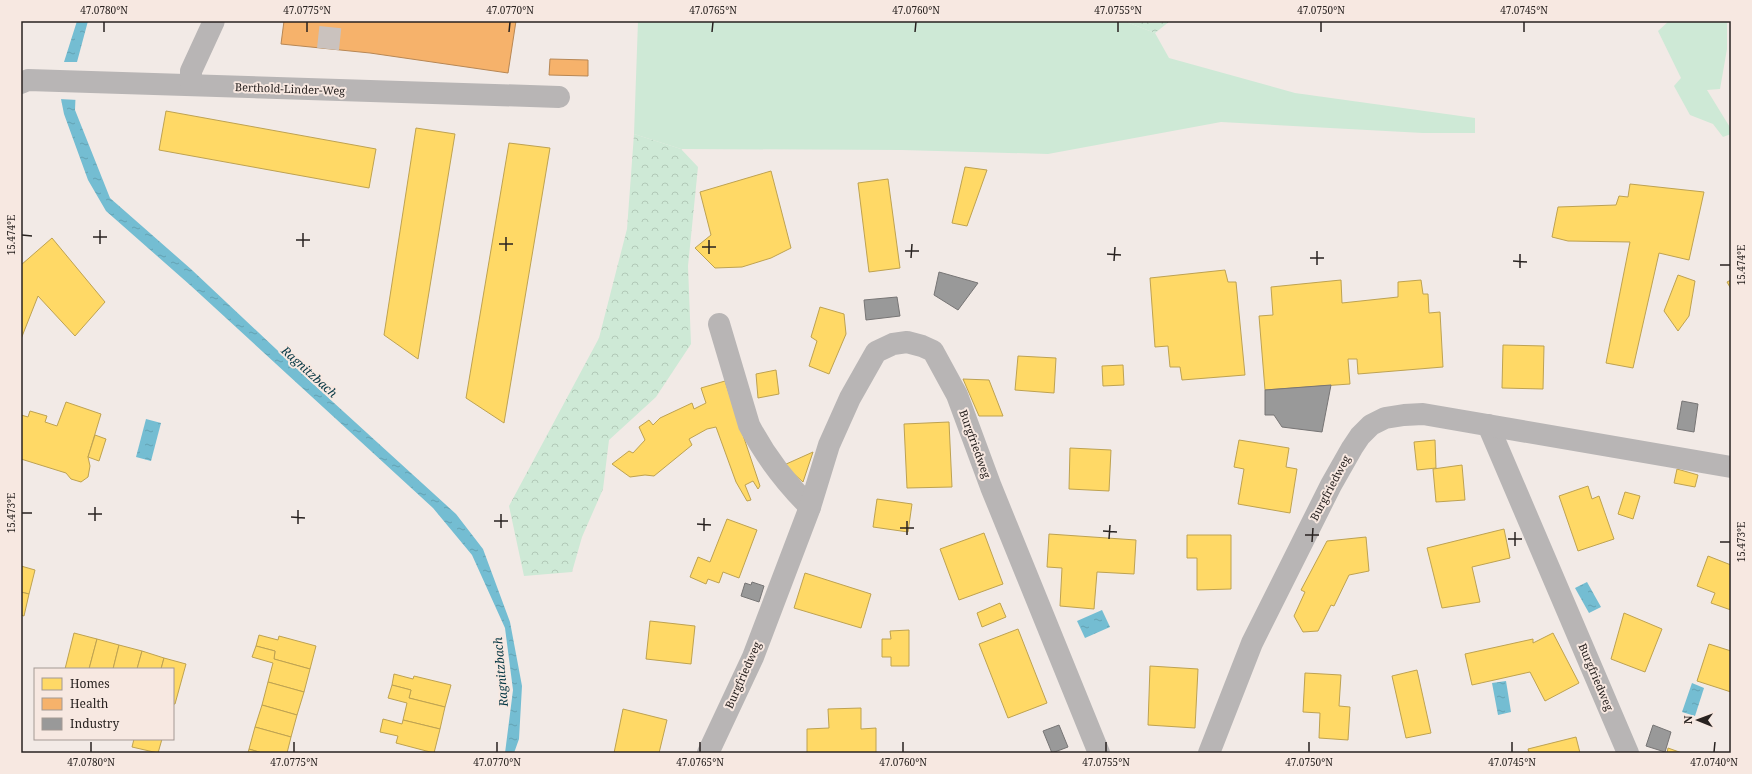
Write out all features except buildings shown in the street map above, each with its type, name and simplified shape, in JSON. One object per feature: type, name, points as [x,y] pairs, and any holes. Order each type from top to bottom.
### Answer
[{"type":"street","points":[[191,85],[191,70],[214,21]]},
{"type":"street","name":"Berthold-Linder-Weg","points":[[31,82],[191,85],[560,97]]},
{"type":"street","points":[[720,324],[749,425],[755,438],[798,496],[810,507]]},
{"type":"street","name":"Burgfriedweg","points":[[708,753],[753,657],[810,507],[829,445],[850,398],[876,352],[893,344],[907,342],[922,346],[932,351],[957,395],[991,487],[1099,753]]},
{"type":"street","name":"Burgfriedweg","points":[[1209,753],[1252,643],[1331,485],[1360,436],[1371,425],[1385,418],[1423,414],[1731,467]]},
{"type":"street","name":"Burgfriedweg","points":[[1488,425],[1628,753]]},
{"type":"green space","points":[[638,21],[1124,21],[1155,33],[1169,58],[1295,93],[1475,118],[1475,133],[1423,133],[1221,122],[1048,154],[902,150],[681,149],[634,134]]},
{"type":"green space","points":[[1124,21],[1170,21],[1155,33]]},
{"type":"green space","points":[[1669,21],[1727,21],[1727,49],[1720,89],[1707,90],[1731,129],[1731,134],[1723,137],[1713,124],[1690,115],[1674,86],[1681,78],[1658,31]]},
{"type":"green space","points":[[634,134],[681,149],[698,167],[688,266],[691,344],[656,397],[609,440],[603,489],[582,537],[572,572],[524,576],[509,506],[599,338],[627,229]]},
{"type":"water","name":"Ragnitzbach","points":[[77,21],[88,21],[77,62],[75,110],[110,198],[192,270],[311,382],[456,514],[483,549],[510,622],[522,686],[519,739],[514,753],[505,753],[513,690],[505,628],[472,555],[433,508],[190,285],[106,211],[88,180],[64,114],[61,99],[64,62]]},
{"type":"water","points":[[146,419],[161,423],[151,461],[136,457]]},
{"type":"water","points":[[1587,582],[1601,607],[1589,613],[1575,588]]},
{"type":"water","points":[[1102,610],[1110,627],[1085,638],[1077,621]]},
{"type":"water","points":[[1506,681],[1511,712],[1498,715],[1492,683]]},
{"type":"water","points":[[1692,683],[1704,688],[1695,716],[1682,712]]},
{"type":"pier","points":[[62,62],[79,62],[78,100],[59,99]]},
{"type":"tunnel","points":[[328,49],[331,21]]}]
